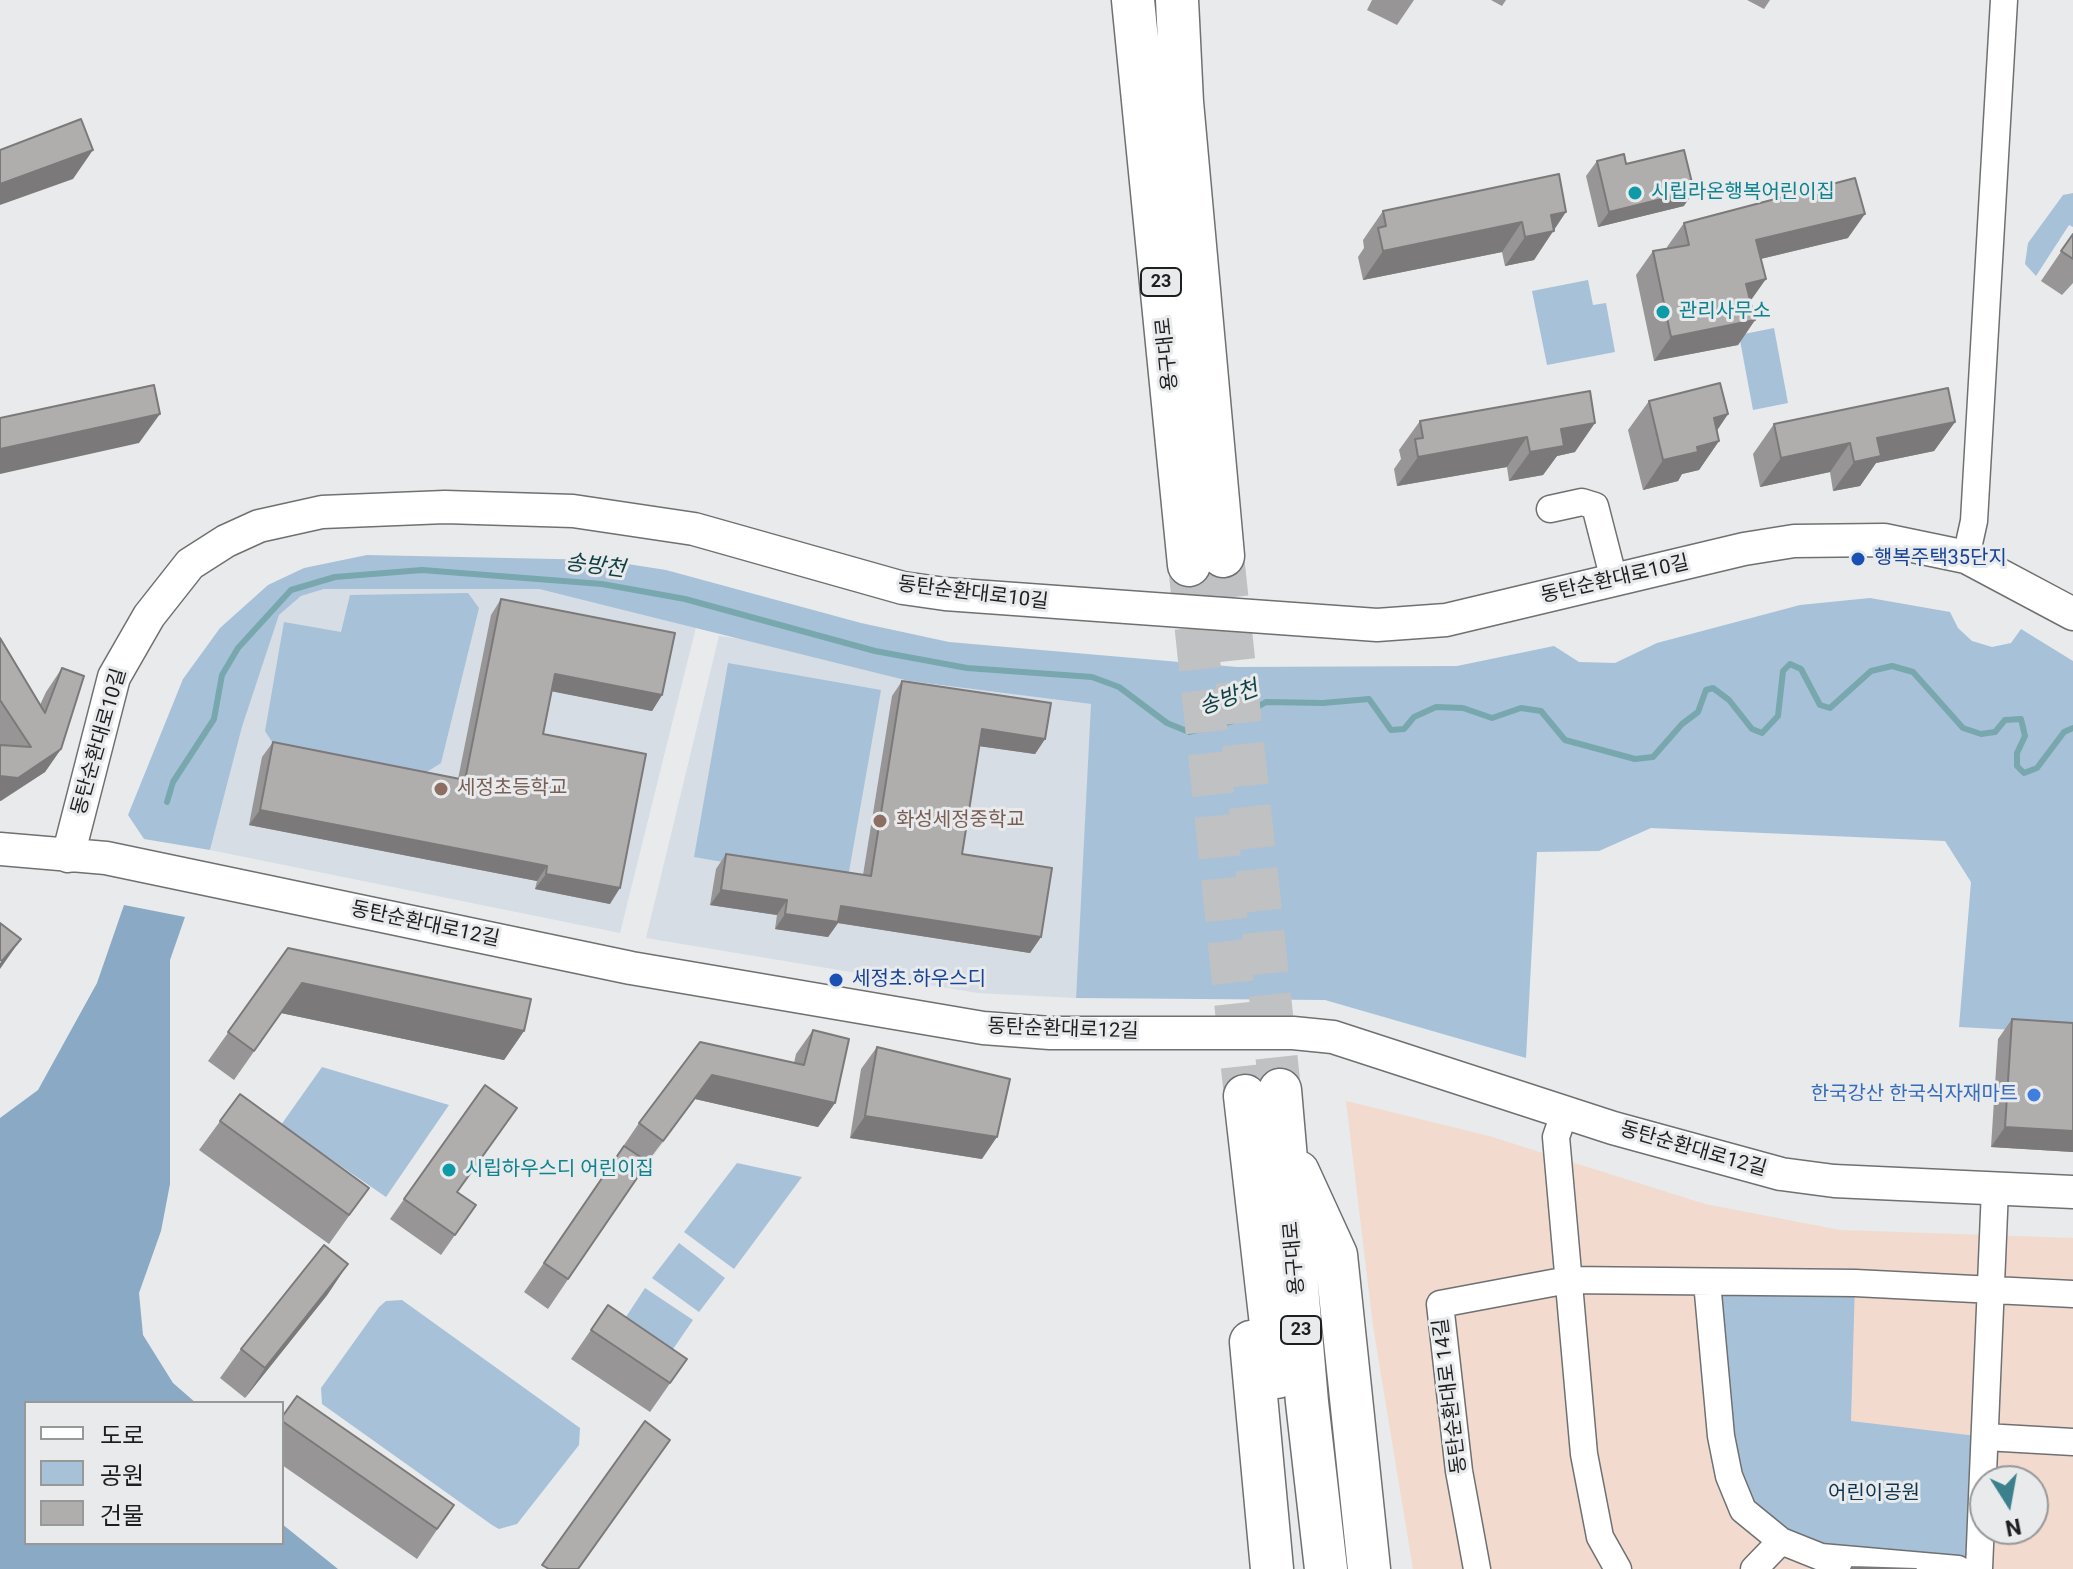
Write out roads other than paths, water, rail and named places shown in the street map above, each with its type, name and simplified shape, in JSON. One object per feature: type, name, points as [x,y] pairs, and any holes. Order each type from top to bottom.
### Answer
[{"type":"highway","name":"용구대로","points":[[1133,0],[1206,560],[1177,0]]},
{"type":"highway","name":"용구대로","points":[[1262,1093],[1307,1402],[1326,1569]]},
{"type":"highway","name":"용구대로","points":[[1268,1146],[1299,1569]]},
{"type":"highway","points":[[1268,1146],[1242,1242],[1270,1569]]},
{"type":"highway","points":[[1268,1146],[1336,1255],[1369,1569]]},
{"type":"street","points":[[1966,557],[1974,521],[1983,313],[2004,0]]},
{"type":"street","points":[[1550,509],[1582,502],[1595,506],[1614,580]]},
{"type":"street","name":"동탄순환대로10길","points":[[68,856],[114,677],[149,616],[190,564],[226,541],[292,516],[401,507],[573,511],[694,529],[876,581],[945,594],[1377,625],[1446,620],[1744,549],[1809,540],[1884,540],[1966,557],[2073,614]]},
{"type":"street","name":"동탄순환대로12길","points":[[0,849],[106,858],[631,968],[983,1028],[1050,1033],[1293,1033],[1333,1037],[1565,1111],[1781,1174],[1834,1181],[2073,1192]]},
{"type":"street","points":[[1565,1111],[1556,1137],[1586,1467],[1600,1537],[1618,1569]]},
{"type":"street","points":[[1979,1569],[1995,1189]]},
{"type":"street","name":"동탄순환대로 14길","points":[[1477,1569],[1459,1471],[1440,1304],[1568,1280],[2073,1294]]},
{"type":"street","points":[[1707,1282],[1721,1436],[1729,1476],[1743,1510],[1781,1541],[1821,1557],[1958,1569]]},
{"type":"street","points":[[1985,1437],[2073,1442]]},
{"type":"street","points":[[1754,1569],[1781,1541]]},
{"type":"waterway","name":"송방천","points":[[167,802],[173,782],[214,719],[222,675],[238,648],[291,590],[335,577],[422,570],[602,584],[685,599],[875,651],[967,668],[1092,677],[1119,687],[1167,723],[1189,732],[1233,721],[1266,702],[1323,703],[1369,699],[1391,730],[1404,729],[1414,717],[1436,707],[1463,708],[1492,718],[1521,708],[1541,711],[1565,740],[1635,759],[1653,757],[1682,724],[1698,712],[1706,690],[1713,688],[1729,700],[1752,729],[1762,733],[1778,716],[1783,671],[1790,664],[1801,669],[1820,705],[1830,708],[1871,671],[1892,666],[1913,672],[1963,728],[1981,734],[1995,732],[2005,720],[2021,719],[2025,736],[2017,753],[2017,766],[2024,773],[2037,768],[2064,732],[2073,728]]},
{"type":"tunnel","points":[[1223,556],[1280,1090]]},
{"type":"tunnel","points":[[1189,565],[1245,1096]]},
{"type":"place","name":"시립라온행복어린이집","points":[[1635,193]]},
{"type":"place","name":"관리사무소","points":[[1663,312]]},
{"type":"place","name":"행복주택35단지","points":[[1858,559]]},
{"type":"place","name":"세정초등학교","points":[[441,789]]},
{"type":"place","name":"화성세정중학교","points":[[880,821]]},
{"type":"place","name":"세정초.하우스디","points":[[836,980]]},
{"type":"place","name":"한국강산 한국식자재마트","points":[[2034,1095]]},
{"type":"place","name":"시립하우스디 어린이집","points":[[449,1170]]},
{"type":"park label","name":"어린이공원","points":[[1874,1494]]}]
